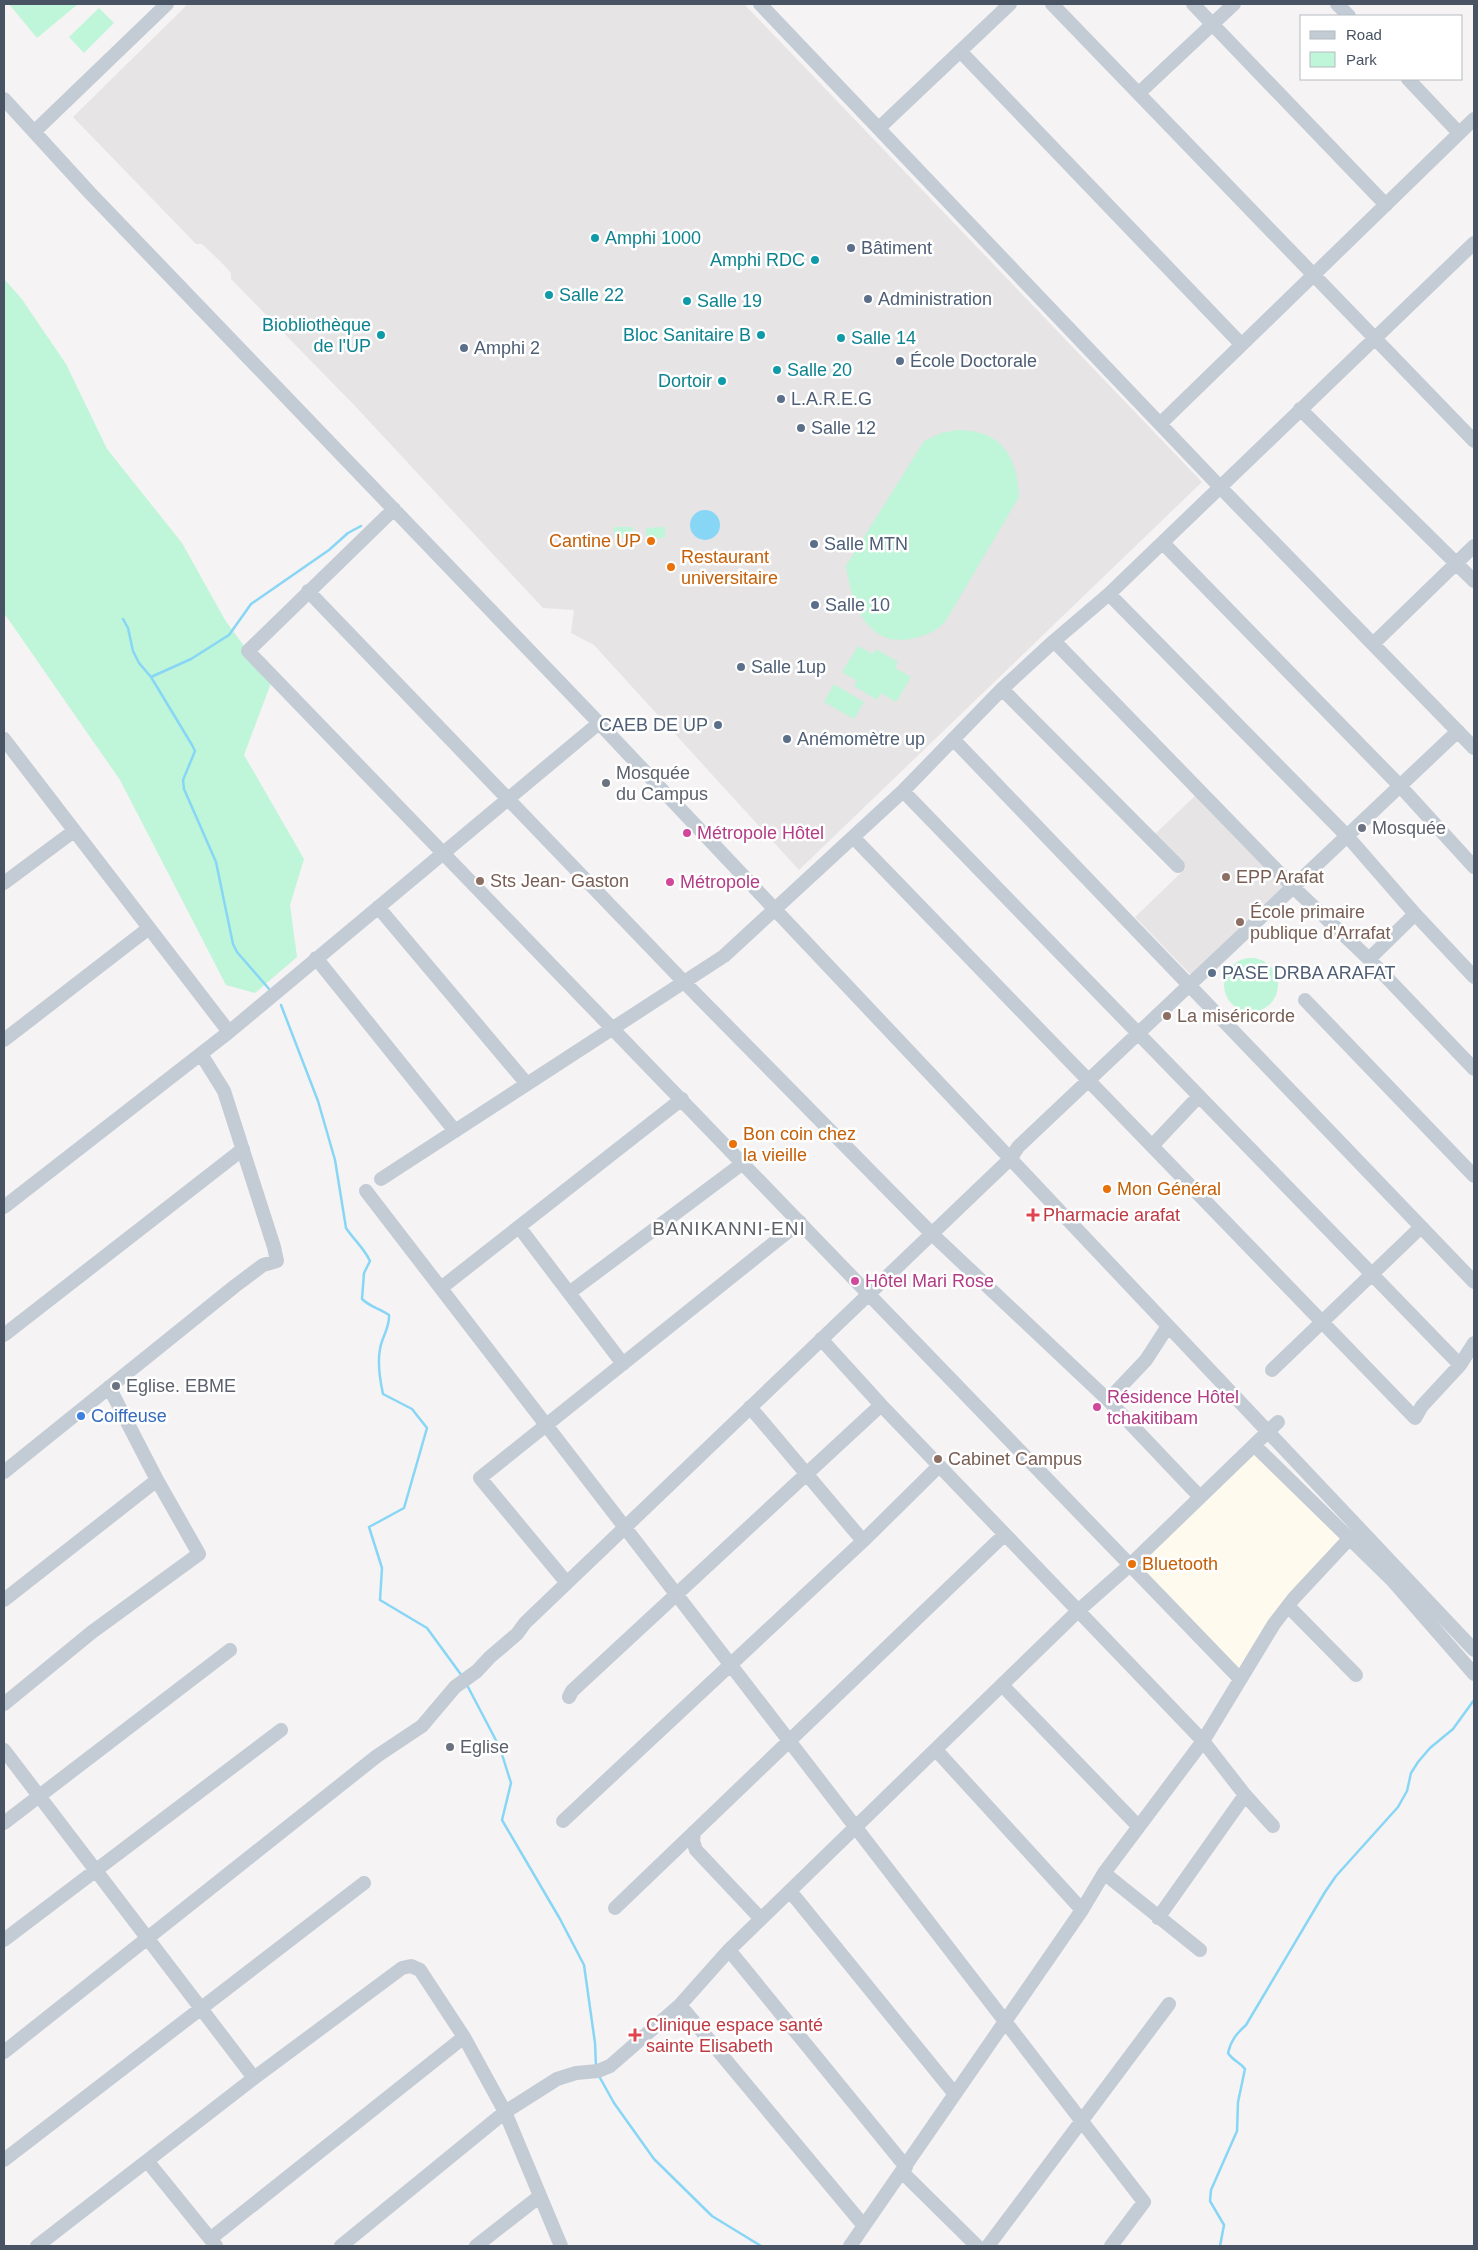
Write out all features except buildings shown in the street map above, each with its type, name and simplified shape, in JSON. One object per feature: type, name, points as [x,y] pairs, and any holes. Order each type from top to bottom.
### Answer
[{"type":"street","points":[[34,132],[167,4]]},
{"type":"street","points":[[760,4],[1220,487],[1474,748]]},
{"type":"street","points":[[879,128],[1010,4]]},
{"type":"street","points":[[1052,4],[1474,441]]},
{"type":"street","points":[[1193,4],[1386,205]]},
{"type":"street","points":[[1139,93],[1234,4]]},
{"type":"street","points":[[1337,4],[1348,15]]},
{"type":"street","points":[[960,51],[1241,344]]},
{"type":"street","points":[[1409,80],[1459,133]]},
{"type":"street","points":[[4,99],[599,722],[1168,1326],[1273,1427],[1474,1650]]},
{"type":"street","points":[[1160,424],[1474,118]]},
{"type":"street","points":[[381,1179],[724,956],[903,791],[1002,689],[1109,594],[1474,243]]},
{"type":"street","points":[[1300,409],[1474,582]]},
{"type":"street","points":[[394,509],[248,651],[1240,1679]]},
{"type":"street","points":[[1162,543],[1401,787],[1474,867]]},
{"type":"street","points":[[1373,644],[1474,546]]},
{"type":"street","points":[[308,591],[684,982],[932,1234],[1108,1400],[1200,1497]]},
{"type":"street","points":[[1109,594],[1348,837],[1415,914],[1474,977]]},
{"type":"street","points":[[1054,641],[1293,887],[1369,958],[1474,1069]]},
{"type":"street","points":[[1002,689],[1178,866]]},
{"type":"street","points":[[4,1207],[229,1032],[599,722]]},
{"type":"street","points":[[4,2052],[378,1756],[422,1726],[455,1688],[477,1671],[566,1583],[932,1234],[1011,1158],[1018,1147],[1401,787],[1458,731]]},
{"type":"street","points":[[4,739],[229,1032]]},
{"type":"street","points":[[953,739],[1474,1282]]},
{"type":"street","points":[[903,791],[1460,1365]]},
{"type":"street","points":[[4,883],[74,831]]},
{"type":"street","points":[[853,837],[1414,1418],[1422,1406],[1460,1365],[1474,1343]]},
{"type":"street","points":[[378,907],[527,1084]]},
{"type":"street","points":[[1369,958],[1415,914]]},
{"type":"street","points":[[4,1040],[149,928]]},
{"type":"street","points":[[316,958],[455,1131]]},
{"type":"street","points":[[1305,1000],[1474,1176]]},
{"type":"street","points":[[4,1472],[263,1265],[277,1261],[224,1091],[201,1054]]},
{"type":"street","points":[[1152,1146],[1199,1096]]},
{"type":"street","points":[[441,1288],[682,1099]]},
{"type":"street","points":[[4,1335],[243,1149]]},
{"type":"street","points":[[569,1293],[743,1163]]},
{"type":"street","points":[[366,1191],[1144,2202],[1111,2246]]},
{"type":"street","points":[[566,1583],[480,1478],[800,1222]]},
{"type":"street","points":[[519,1227],[623,1364]]},
{"type":"street","points":[[1272,1370],[1422,1227]]},
{"type":"street","points":[[1108,1400],[1146,1360],[1168,1326]]},
{"type":"street","points":[[821,1339],[1004,1535],[1079,1610],[1203,1741],[1245,1795],[1274,1826]]},
{"type":"street","points":[[4,1704],[86,1636],[199,1554],[157,1480],[109,1387]]},
{"type":"street","points":[[569,1697],[572,1691],[881,1405]]},
{"type":"street","points":[[750,1408],[863,1541]]},
{"type":"street","points":[[341,2246],[505,2112],[557,2079],[576,2073],[598,2071],[610,2066],[680,2005],[729,1950],[1003,1686],[1079,1610],[1130,1564],[1273,1427]]},
{"type":"street","points":[[1254,1445],[1392,1580],[1474,1674]]},
{"type":"street","points":[[564,1821],[863,1541],[939,1466]]},
{"type":"street","points":[[4,1600],[157,1480]]},
{"type":"street","points":[[614,1908],[1004,1535]]},
{"type":"street","points":[[850,2246],[1082,1910],[1104,1873],[1203,1741],[1274,1624],[1348,1539]]},
{"type":"street","points":[[1288,1606],[1356,1675]]},
{"type":"street","points":[[4,1823],[230,1650]]},
{"type":"street","points":[[1003,1686],[1138,1826]]},
{"type":"street","points":[[4,1940],[95,1869],[281,1730]]},
{"type":"street","points":[[4,1750],[254,2078]]},
{"type":"street","points":[[936,1750],[1082,1910]]},
{"type":"street","points":[[1158,1918],[1245,1795]]},
{"type":"street","points":[[694,1832],[693,1841],[696,1850],[761,1919]]},
{"type":"street","points":[[1104,1873],[1200,1950]]},
{"type":"street","points":[[4,2160],[364,1883]]},
{"type":"street","points":[[790,1891],[954,2093]]},
{"type":"street","points":[[729,1950],[904,2169],[977,2246]]},
{"type":"street","points":[[38,2246],[254,2078],[402,1968],[411,1966],[420,1970],[464,2037],[505,2112],[562,2246]]},
{"type":"street","points":[[988,2246],[1169,2004]]},
{"type":"street","points":[[680,2005],[864,2226]]},
{"type":"street","points":[[148,2162],[213,2243],[464,2037]]},
{"type":"street","points":[[476,2246],[540,2196]]},
{"type":"shaded area","points":[[188,4],[744,4],[1202,482],[799,870],[594,645],[571,633],[574,610],[543,608],[355,406],[231,279],[231,273],[221,262],[202,244],[196,244],[73,117]]},
{"type":"shaded area","name":"EPP Arafat","points":[[1196,795],[1285,886],[1192,976],[1135,917],[1186,868],[1154,835]]},
{"type":"shaded area","points":[[1256,1450],[1343,1539],[1240,1675],[1136,1566]]},
{"type":"green space","points":[[9,4],[78,4],[37,38]]},
{"type":"green space","points":[[99,8],[114,23],[84,53],[69,37]]},
{"type":"green space","points":[[4,279],[21,298],[66,364],[107,449],[182,543],[225,620],[271,683],[244,755],[304,859],[290,905],[297,957],[255,993],[226,985],[120,780],[4,613]]},
{"type":"green space","points":[[956,430],[985,434],[1004,447],[1015,468],[1019,497],[945,622],[924,636],[898,640],[885,637],[874,631],[858,609],[846,566],[924,441],[941,433]]},
{"type":"green space","points":[[614,527],[633,527],[633,537],[614,537]]},
{"type":"green space","points":[[665,527],[665,538],[646,538],[646,528]]},
{"type":"green space","points":[[858,646],[873,654],[876,649],[898,662],[895,668],[911,677],[896,702],[881,693],[877,700],[854,686],[857,681],[842,672]]},
{"type":"green space","points":[[834,684],[864,702],[854,719],[824,702]]},
{"type":"green space","points":[[1251,958],[1261,960],[1270,966],[1276,975],[1278,985],[1276,995],[1270,1004],[1261,1010],[1251,1012],[1241,1010],[1232,1004],[1226,995],[1224,985],[1226,975],[1232,966],[1241,960]]},
{"type":"water","points":[[705,510],[716,514],[720,525],[716,536],[705,540],[694,536],[690,525],[694,514]]},
{"type":"waterway","points":[[151,677],[191,659],[229,635],[251,604],[329,550],[348,533],[361,526]]},
{"type":"waterway","points":[[123,619],[128,628],[133,651],[139,663],[151,677],[195,751],[183,780],[184,789],[216,862],[233,944],[237,952],[270,990]]},
{"type":"waterway","points":[[281,1005],[318,1101],[335,1160],[346,1228],[370,1261],[364,1273],[362,1299],[389,1315],[379,1355],[379,1372],[383,1394],[412,1409],[427,1428],[404,1508],[369,1527],[382,1568],[380,1600],[427,1628],[462,1676]]},
{"type":"waterway","points":[[467,1685],[500,1748],[511,1783],[502,1820],[560,1919],[584,1965],[595,2043],[596,2066]]},
{"type":"waterway","points":[[1220,2246],[1224,2225],[1210,2201],[1211,2190],[1237,2131],[1238,2102],[1245,2069],[1228,2053],[1231,2044],[1246,2025],[1336,1876],[1398,1807],[1407,1791],[1411,1773],[1418,1762],[1430,1748],[1453,1729],[1474,1700]]},
{"type":"waterway","points":[[599,2076],[614,2103],[654,2159],[712,2216],[761,2246]]},
{"type":"place","name":"Amphi 1000","points":[[595,238]]},
{"type":"place","name":"Bâtiment","points":[[851,248]]},
{"type":"place","name":"Amphi RDC","points":[[815,260]]},
{"type":"place","name":"Salle 22","points":[[549,295]]},
{"type":"place","name":"Administration","points":[[868,299]]},
{"type":"place","name":"Salle 19","points":[[687,301]]},
{"type":"place","name":"Biobliothèque de l'UP","points":[[381,335]]},
{"type":"place","name":"Bloc Sanitaire B","points":[[761,335]]},
{"type":"place","name":"Salle 14","points":[[841,338]]},
{"type":"place","name":"Amphi 2","points":[[464,348]]},
{"type":"place","name":"École Doctorale","points":[[900,361]]},
{"type":"place","name":"Salle 20","points":[[777,370]]},
{"type":"place","name":"Dortoir","points":[[722,381]]},
{"type":"place","name":"L.A.R.E.G","points":[[781,399]]},
{"type":"place","name":"Salle 12","points":[[801,428]]},
{"type":"place","name":"Cantine UP","points":[[651,541]]},
{"type":"place","name":"Salle MTN","points":[[814,544]]},
{"type":"place","name":"Restaurant universitaire","points":[[671,567]]},
{"type":"place","name":"Salle 10","points":[[815,605]]},
{"type":"place","name":"Salle 1up","points":[[741,667]]},
{"type":"place","name":"CAEB DE UP","points":[[718,725]]},
{"type":"place","name":"Anémomètre up","points":[[787,739]]},
{"type":"place","name":"Mosquée du Campus","points":[[606,783]]},
{"type":"place","name":"Mosquée","points":[[1362,828]]},
{"type":"place","name":"Métropole Hôtel","points":[[687,833]]},
{"type":"place","name":"EPP Arafat","points":[[1226,877]]},
{"type":"place","name":"Sts Jean- Gaston","points":[[480,881]]},
{"type":"place","name":"Métropole","points":[[670,882]]},
{"type":"place","name":"École primaire publique d'Arrafat","points":[[1240,922]]},
{"type":"place","name":"PASE DRBA ARAFAT","points":[[1212,973]]},
{"type":"place","name":"La miséricorde","points":[[1167,1016]]},
{"type":"place","name":"Bon coin chez la vieille","points":[[733,1144]]},
{"type":"place","name":"Mon Général","points":[[1107,1189]]},
{"type":"place","name":"Pharmacie arafat","points":[[1033,1215]]},
{"type":"place","name":"Hôtel Mari Rose","points":[[855,1281]]},
{"type":"place","name":"Eglise. EBME","points":[[116,1386]]},
{"type":"place","name":"Résidence Hôtel tchakitibam","points":[[1097,1407]]},
{"type":"place","name":"Coiffeuse","points":[[81,1416]]},
{"type":"place","name":"Cabinet Campus","points":[[938,1459]]},
{"type":"place","name":"Bluetooth","points":[[1132,1564]]},
{"type":"place","name":"Eglise","points":[[450,1747]]},
{"type":"place","name":"Clinique espace santé sainte Elisabeth","points":[[635,2035]]},
{"type":"district","name":"BANIKANNI-ENI","points":[[729,1228]]}]
